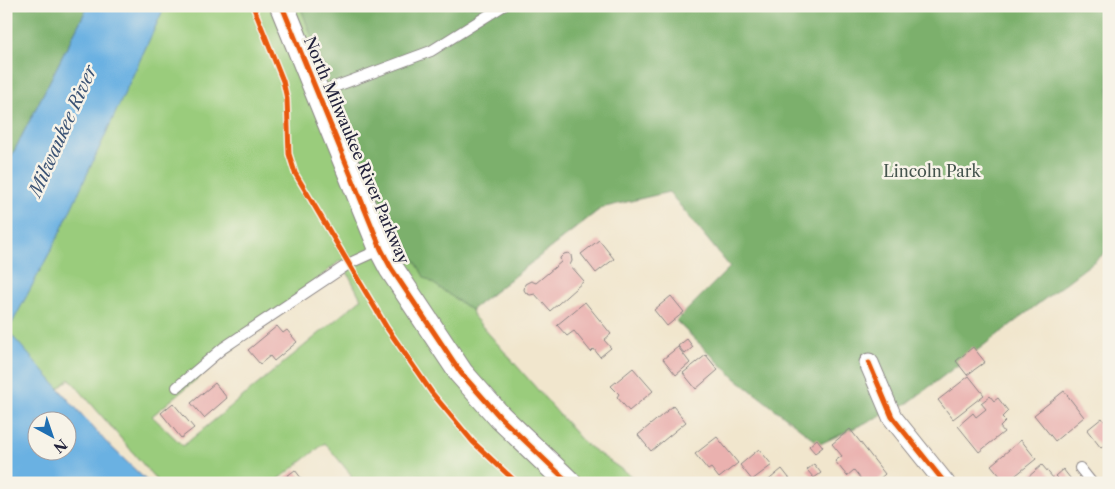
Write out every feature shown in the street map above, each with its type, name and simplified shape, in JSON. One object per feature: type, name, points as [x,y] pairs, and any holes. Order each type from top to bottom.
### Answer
[{"type":"street","name":"North Milwaukee River Parkway","points":[[282,6],[381,249],[391,268],[461,373],[500,417],[569,483]]},
{"type":"street","points":[[869,363],[892,416],[945,483]]},
{"type":"lane","points":[[318,93],[431,52],[503,6]]},
{"type":"lane","points":[[177,388],[223,348],[350,263],[381,249]]},
{"type":"lane","points":[[1080,468],[1092,483]]},
{"type":"green space","name":"Lincoln Park","points":[[6,6],[1109,6],[1109,242],[908,403],[753,212],[710,123],[471,310],[475,318],[585,444],[641,483],[344,483],[352,476],[325,443],[274,483],[159,483],[70,379],[59,388],[76,412],[28,412],[28,462],[78,462],[78,415],[126,483],[6,483]],"holes":[[[341,260],[361,299],[183,446],[152,416]]]},
{"type":"green space","points":[[6,6],[88,6],[6,167]]},
{"type":"green space","name":"Lincoln Park","points":[[300,6],[1109,6],[1109,250],[908,403],[820,444],[735,378],[676,321],[730,267],[669,192],[601,208],[471,310],[424,277],[355,149]]},
{"type":"water","name":"Milwaukee River","points":[[88,6],[165,6],[58,237],[8,331],[105,441],[149,483],[6,483],[6,167]]},
{"type":"building","points":[[599,240],[614,259],[596,273],[581,254]]},
{"type":"building","points":[[568,253],[571,255],[572,261],[570,265],[584,281],[550,311],[535,294],[530,295],[526,293],[524,290],[525,284],[531,281],[536,283],[561,262],[560,258],[564,254]]},
{"type":"building","points":[[671,296],[684,312],[667,326],[654,310]]},
{"type":"building","points":[[585,302],[611,334],[604,340],[611,348],[600,357],[594,349],[591,352],[574,331],[567,336],[557,325]]},
{"type":"building","points":[[277,326],[283,333],[287,330],[297,342],[274,361],[270,356],[260,364],[248,350]]},
{"type":"building","points":[[687,339],[693,347],[685,354],[678,346]]},
{"type":"building","points":[[678,347],[690,363],[676,375],[663,359]]},
{"type":"building","points":[[973,347],[985,362],[967,375],[956,361]]},
{"type":"building","points":[[706,355],[718,370],[696,389],[683,373]]},
{"type":"building","points":[[633,368],[653,391],[629,411],[617,397],[619,394],[611,386]]},
{"type":"building","points":[[969,376],[984,395],[953,419],[938,400]]},
{"type":"building","points":[[215,383],[227,398],[204,418],[191,403]]},
{"type":"building","points":[[1064,391],[1084,417],[1055,441],[1034,415]]},
{"type":"building","points":[[990,396],[994,401],[998,398],[1008,411],[1002,417],[1006,421],[1000,427],[1004,432],[979,452],[958,426],[973,413],[976,417],[986,409],[981,403]]},
{"type":"building","points":[[173,403],[194,428],[181,438],[161,413]]},
{"type":"building","points":[[673,406],[686,422],[651,451],[638,435]]},
{"type":"building","points":[[1102,418],[1109,427],[1109,442],[1101,448],[1087,430]]},
{"type":"building","points":[[850,429],[885,474],[875,483],[864,483],[854,470],[847,476],[835,461],[842,456],[832,444]]},
{"type":"building","points":[[717,437],[738,463],[719,478],[711,468],[708,470],[695,454]]},
{"type":"building","points":[[817,439],[823,447],[815,453],[809,446]]},
{"type":"building","points":[[1021,440],[1036,459],[1006,483],[991,465]]},
{"type":"building","points":[[759,449],[772,465],[752,480],[740,465]]},
{"type":"building","points":[[814,464],[821,473],[814,478],[807,470]]},
{"type":"building","points":[[1042,465],[1054,479],[1050,483],[1031,483],[1027,478]]},
{"type":"building","points":[[782,469],[793,483],[765,483]]},
{"type":"building","points":[[1063,469],[1074,483],[1054,483],[1058,479],[1055,476]]},
{"type":"building","points":[[295,470],[305,483],[286,483],[283,479]]},
{"type":"cycle path","points":[[253,6],[283,81],[287,99],[289,154],[295,173],[387,328],[432,393],[473,442],[517,483]]},
{"type":"cycle path","points":[[282,6],[381,249],[391,268],[461,373],[500,417],[569,483]]},
{"type":"cycle path","points":[[869,363],[892,417],[945,483]]}]
